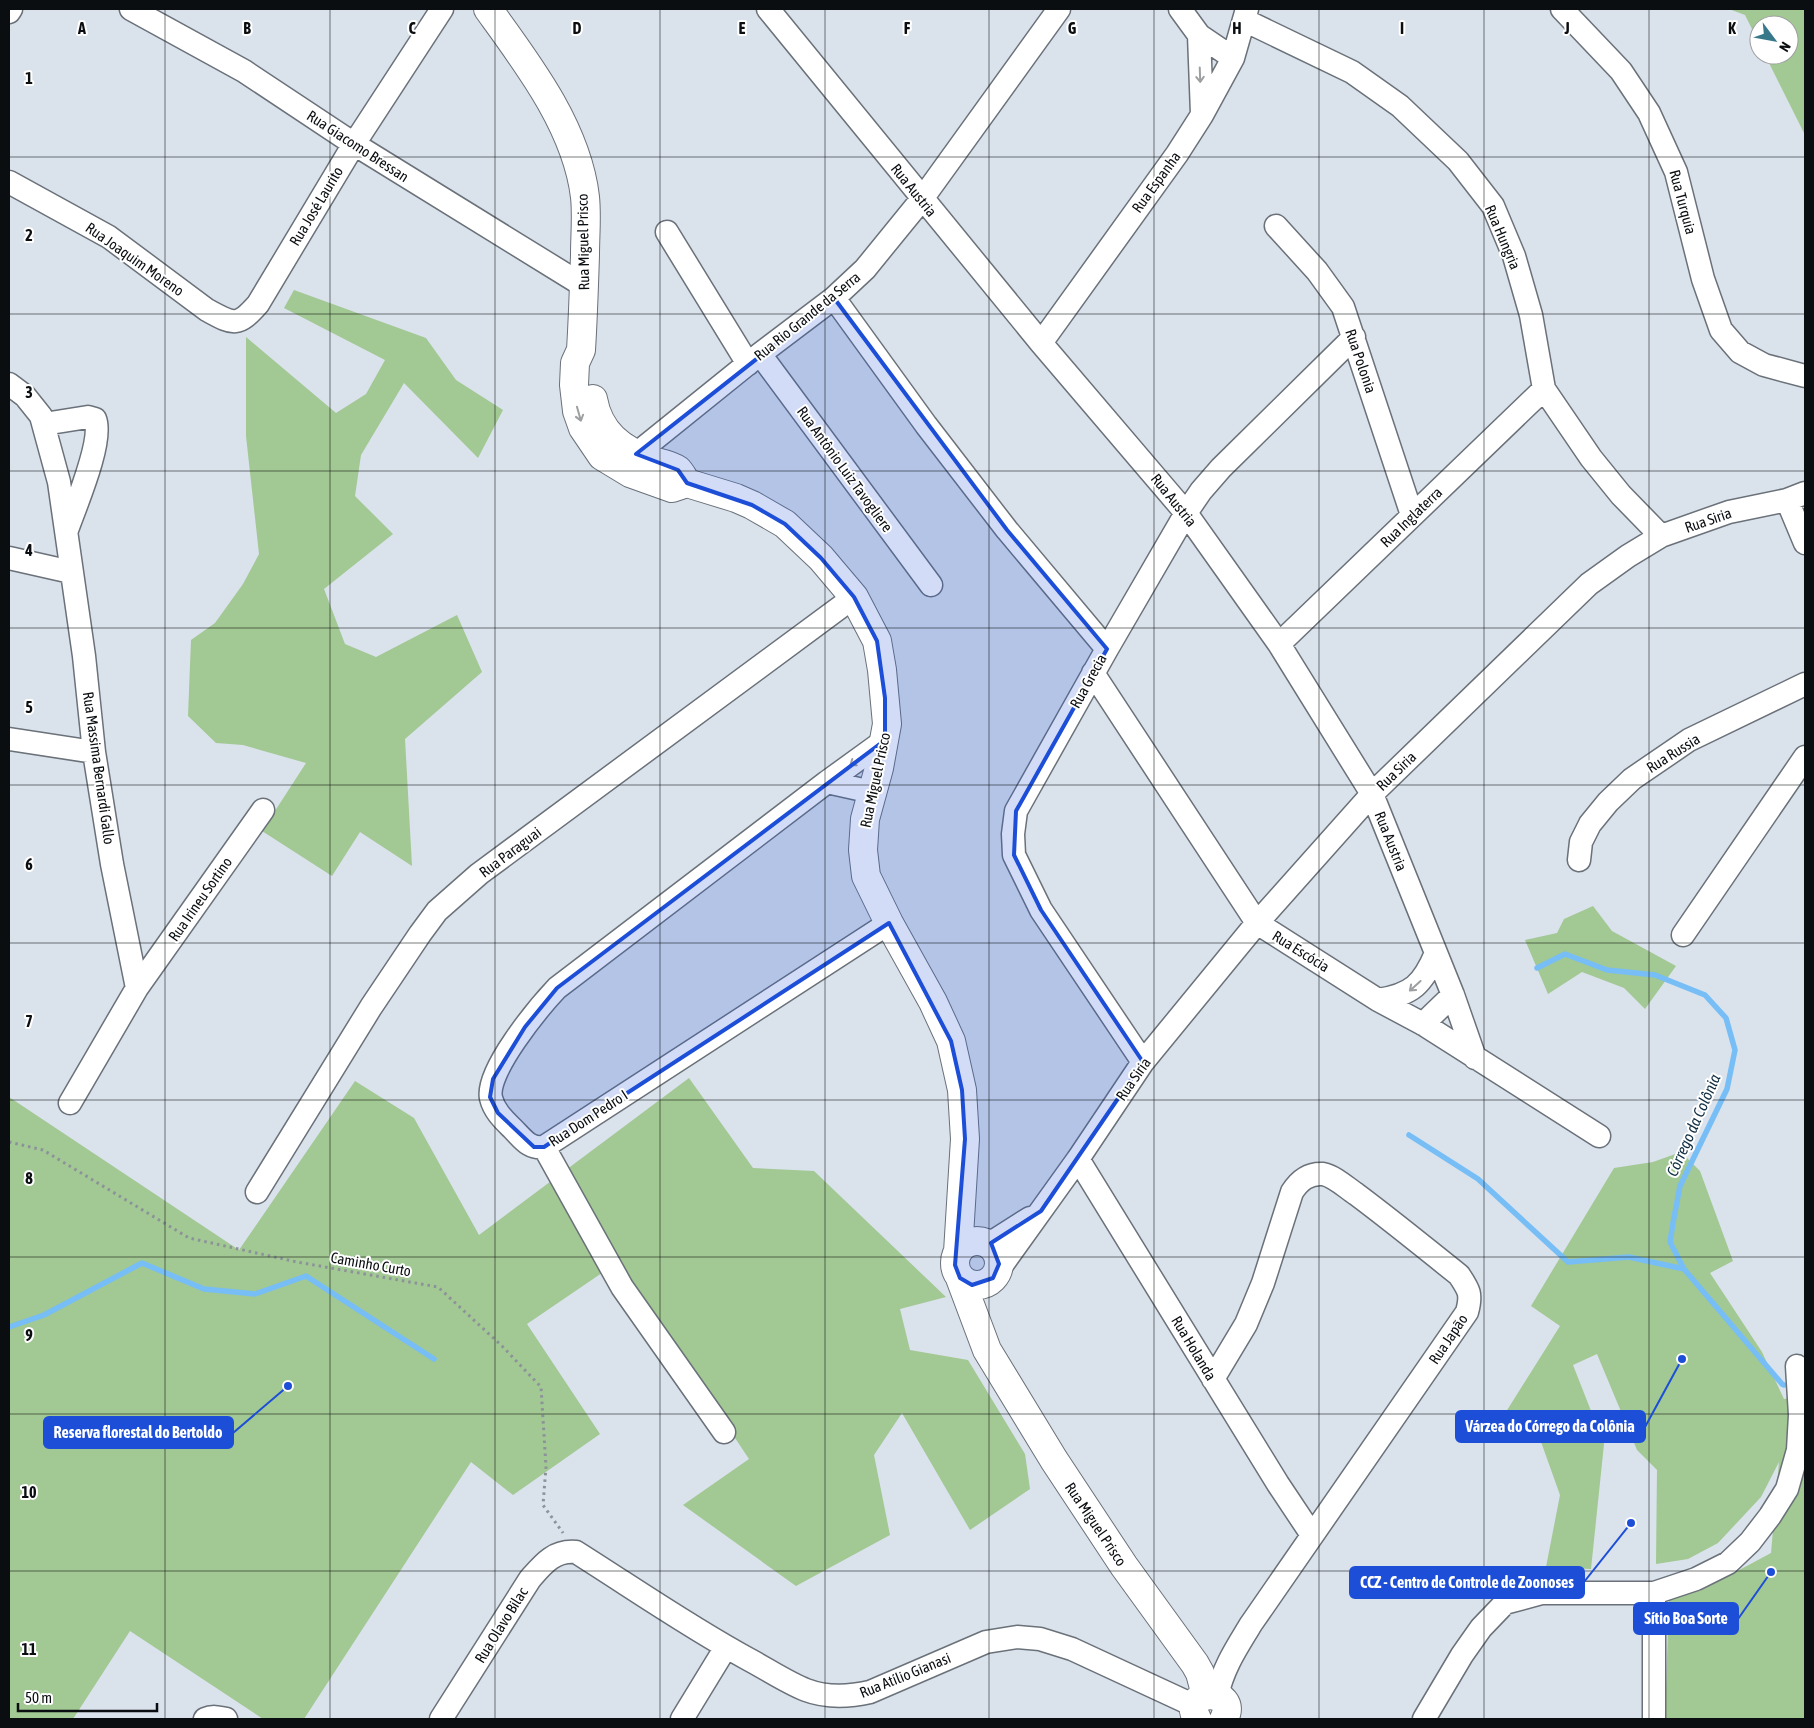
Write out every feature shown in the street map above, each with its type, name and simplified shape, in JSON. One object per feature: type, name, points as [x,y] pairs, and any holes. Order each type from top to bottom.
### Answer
[{"type":"street","name":"Rua Giacomo Bressan","points":[[131,9],[244,71],[354,144],[584,286]]},
{"type":"street","name":"Rua José Laurito","points":[[258,304],[354,144],[442,9]]},
{"type":"street","name":"Rua Miguel Prisco","points":[[488,9],[528,64],[556,110],[575,155],[585,197],[581,350],[574,363],[574,384],[577,412],[583,428],[595,448],[602,456],[614,464],[643,478],[672,488],[687,483],[736,498],[785,524],[821,558],[854,597],[877,641],[886,698],[887,724],[885,740],[865,819],[863,850],[866,876],[889,923],[933,1002],[951,1041],[962,1090],[964,1139],[959,1265],[988,1350],[1054,1460],[1124,1566],[1195,1664],[1200,1673],[1208,1711]]},
{"type":"street","name":"Rua Austria","points":[[768,9],[1040,343],[1186,513],[1279,644],[1372,794],[1453,995],[1475,1058]]},
{"type":"street","name":"Rua Rio Grande da Serra","points":[[636,454],[754,359],[834,298],[865,269],[922,198],[1059,9]]},
{"type":"street","points":[[1180,9],[1199,36],[1233,58]]},
{"type":"street","name":"Rua Turquia","points":[[1562,9],[1621,71],[1649,113],[1676,172],[1702,279],[1721,330],[1740,352],[1764,365],[1805,376]]},
{"type":"street","name":"Rua Espanha","points":[[1040,343],[1177,154],[1202,115],[1233,58],[1246,15]]},
{"type":"street","name":"Rua Hungria","points":[[1246,15],[1352,72],[1400,106],[1458,161],[1493,206],[1514,256],[1531,315],[1544,390],[1591,458],[1621,495],[1661,536]]},
{"type":"street","points":[[1199,36],[1202,115]]},
{"type":"street","name":"Rua Joaquim Moreno","points":[[9,182],[109,237],[207,310],[225,320],[231,322],[238,321],[249,314],[258,304]]},
{"type":"street","name":"Rua Polonia","points":[[1276,226],[1317,271],[1343,307],[1412,515]]},
{"type":"street","name":"Rua Antônio Luiz Tavogliere","points":[[667,232],[754,359],[930,585]]},
{"type":"street","points":[[834,298],[926,425],[1007,530],[1106,649]]},
{"type":"street","name":"Rua Grecia","points":[[1144,1062],[1041,910],[1014,855],[1013,834],[1016,811],[1106,649],[1186,513],[1222,468],[1354,337]]},
{"type":"street","name":"Rua Miguel Prisco","points":[[581,350],[589,364],[594,405],[600,420],[610,435],[622,447],[678,470],[687,483]]},
{"type":"street","points":[[9,384],[25,396],[43,420],[88,417],[96,421],[97,427],[93,454],[66,531]]},
{"type":"street","name":"Rua Inglaterra","points":[[1279,644],[1544,390]]},
{"type":"street","name":"Rua Massima Bernardi Gallo","points":[[43,420],[58,482],[84,656],[94,752],[112,864],[137,988]]},
{"type":"street","points":[[1796,496],[1805,543]]},
{"type":"street","name":"Rua Siria","points":[[995,1275],[1078,1159],[1144,1062],[1257,923],[1372,794],[1589,584],[1628,556],[1661,536],[1729,512],[1796,496]]},
{"type":"street","points":[[9,558],[71,572]]},
{"type":"street","name":"Rua Paraguai","points":[[256,1192],[371,1007],[437,911],[480,874],[854,597]]},
{"type":"street","name":"Rua Escócia","points":[[1093,673],[1257,923],[1378,1000],[1423,1024],[1599,1136]]},
{"type":"street","name":"Rua Russia","points":[[1579,860],[1581,842],[1590,824],[1608,802],[1632,779],[1689,740],[1805,684]]},
{"type":"street","points":[[9,739],[94,752]]},
{"type":"street","name":"Rua Dom Pedro I","points":[[885,740],[827,782],[558,988],[540,1007],[505,1056],[493,1079],[490,1097],[498,1114],[526,1142],[534,1147],[544,1146],[889,923]]},
{"type":"street","points":[[1683,935],[1805,757]]},
{"type":"street","points":[[827,782],[872,792]]},
{"type":"street","name":"Rua Irineu Sortino","points":[[137,988],[263,810]]},
{"type":"street","points":[[1378,1000],[1396,997],[1408,992],[1417,985],[1428,971],[1436,953]]},
{"type":"street","points":[[70,1103],[137,988]]},
{"type":"street","points":[[1423,1024],[1453,995]]},
{"type":"street","points":[[544,1146],[622,1287],[724,1432]]},
{"type":"street","name":"Rua Holanda","points":[[1078,1159],[1278,1484],[1312,1535]]},
{"type":"street","name":"Rua Japão","points":[[1208,1711],[1229,1660],[1312,1535],[1467,1312],[1471,1299],[1467,1287],[1459,1275],[1382,1213],[1325,1174],[1310,1174],[1298,1182],[1292,1192],[1263,1283],[1246,1324],[1213,1379]]},
{"type":"street","name":"Rua Miguel Prisco","points":[[963,1186],[986,1243],[995,1250],[998,1257],[999,1264],[995,1275],[988,1350]]},
{"type":"street","name":"Rua Siria","points":[[986,1243],[1041,1211]]},
{"type":"street","points":[[986,1243],[968,1242],[959,1265],[966,1282],[980,1285],[987,1283],[995,1275]]},
{"type":"street","points":[[1424,1719],[1481,1628],[1506,1603],[1542,1593],[1654,1593],[1696,1578],[1728,1563],[1750,1542],[1770,1516],[1787,1489],[1798,1450],[1800,1415],[1797,1366]]},
{"type":"street","name":"Rua Atílio Gianasi","points":[[576,1552],[726,1647],[806,1690],[829,1696],[850,1696],[870,1692],[986,1642],[1017,1637],[1040,1639],[1072,1649],[1208,1711]]},
{"type":"street","name":"Rua Olavo Bilac","points":[[441,1719],[530,1579],[554,1555],[576,1552]]},
{"type":"street","points":[[1654,1593],[1654,1719]]},
{"type":"street","points":[[682,1719],[726,1647]]},
{"type":"street","points":[[205,1719],[219,1717],[226,1719]]},
{"type":"path","name":"Caminho Curto","points":[[9,1142],[42,1150],[189,1238],[297,1262],[438,1287],[502,1346],[541,1388],[546,1467],[543,1504],[576,1552]]},
{"type":"highlighted area","points":[[834,298],[1007,530],[1107,649],[1016,811],[1014,855],[1041,910],[1143,1062],[1041,1211],[991,1243],[999,1264],[993,1278],[972,1285],[960,1278],[955,1265],[965,1139],[962,1090],[951,1041],[889,923],[544,1147],[534,1147],[498,1113],[490,1097],[493,1079],[525,1027],[557,988],[885,740],[885,698],[877,641],[854,597],[821,558],[785,524],[752,505],[687,483],[678,470],[636,454]]},
{"type":"green space","points":[[1729,9],[1805,9],[1805,135],[1770,65],[1799,65],[1799,15],[1749,15],[1749,23],[1745,15]]},
{"type":"green space","points":[[294,290],[426,338],[456,380],[503,410],[478,458],[404,383],[361,455],[355,496],[393,534],[324,589],[345,644],[376,657],[457,615],[482,672],[405,739],[412,866],[360,832],[332,876],[262,831],[306,763],[243,745],[216,743],[188,716],[191,640],[215,623],[243,584],[259,554],[246,436],[246,337],[336,413],[366,394],[385,360],[284,308]]},
{"type":"green space","points":[[1593,906],[1612,931],[1676,966],[1645,1009],[1624,988],[1582,972],[1548,994],[1525,940],[1557,933],[1564,919]]},
{"type":"green space","points":[[689,1078],[753,1168],[814,1171],[946,1297],[900,1309],[910,1350],[968,1360],[1025,1454],[1030,1489],[970,1530],[902,1413],[874,1455],[890,1535],[796,1586],[683,1505],[749,1459],[618,1262],[527,1324],[600,1434],[513,1495],[471,1462],[304,1719],[263,1719],[130,1631],[73,1719],[9,1719],[9,1097],[239,1250],[355,1081],[414,1118],[479,1235]]},
{"type":"green space","points":[[1681,1152],[1700,1171],[1733,1261],[1710,1273],[1762,1352],[1784,1399],[1805,1396],[1805,1719],[1665,1719],[1669,1598],[1702,1590],[1771,1553],[1779,1462],[1761,1497],[1718,1543],[1688,1559],[1656,1564],[1657,1470],[1637,1450],[1597,1354],[1573,1365],[1604,1444],[1591,1569],[1546,1567],[1560,1495],[1540,1439],[1504,1415],[1560,1326],[1531,1306],[1614,1168],[1653,1162]]},
{"type":"waterway","name":"Córrego da Colônia","points":[[1537,968],[1565,954],[1607,970],[1655,975],[1705,995],[1726,1018],[1735,1050],[1727,1089],[1680,1186],[1673,1223],[1670,1242],[1684,1269]]},
{"type":"waterway","name":"Córrego da Colônia","points":[[1409,1135],[1478,1179],[1568,1262],[1629,1257],[1684,1269],[1784,1385]]},
{"type":"waterway","points":[[9,1327],[44,1315],[142,1263],[204,1289],[255,1294],[306,1276],[434,1359]]},
{"type":"place","name":"Várzea do Córrego da Colônia","points":[[1682,1359]]},
{"type":"place","name":"Reserva florestal do Bertoldo","points":[[288,1386]]},
{"type":"place","name":"CCZ - Centro de Controle de Zoonoses","points":[[1631,1523]]},
{"type":"place","name":"Sítio Boa Sorte","points":[[1771,1572]]}]
